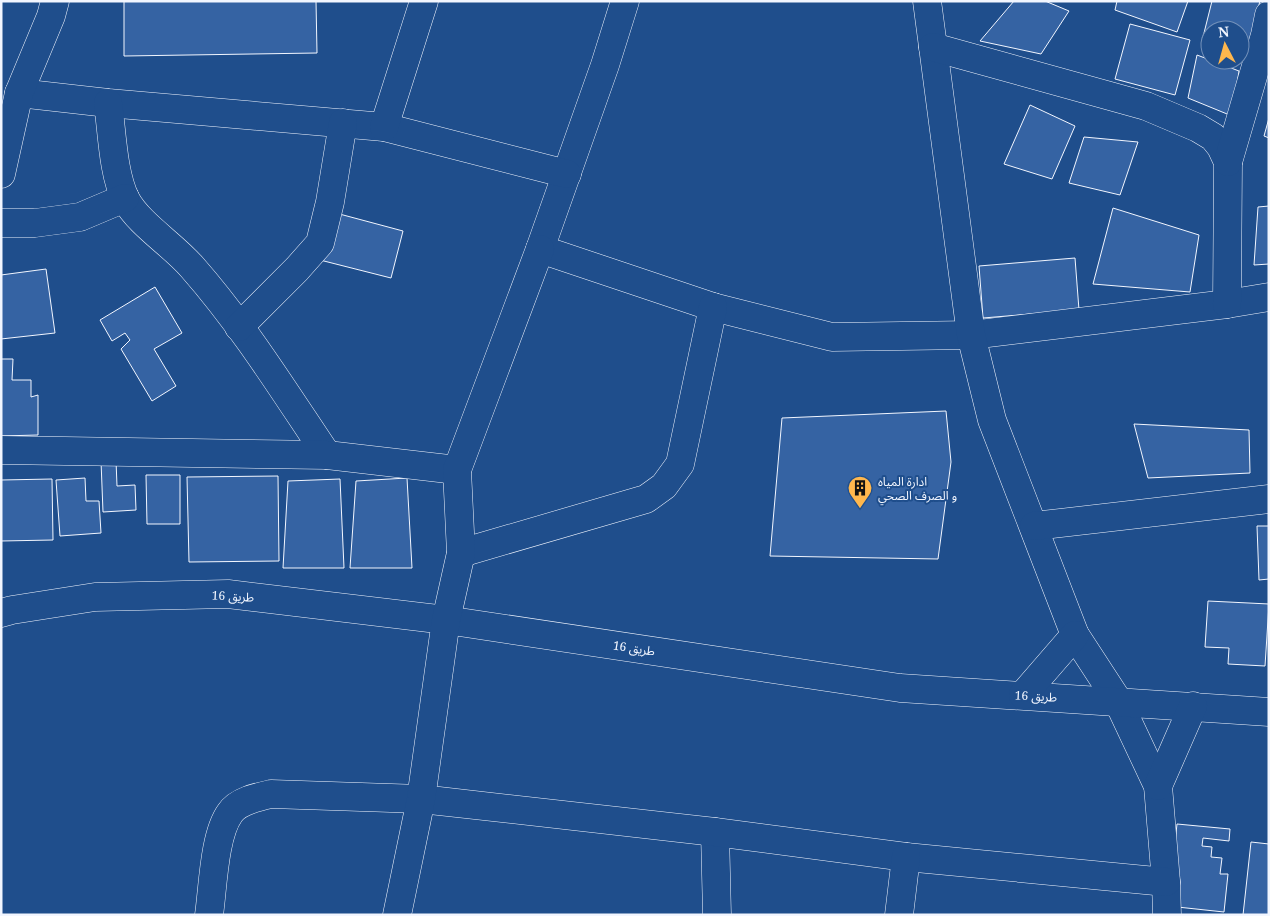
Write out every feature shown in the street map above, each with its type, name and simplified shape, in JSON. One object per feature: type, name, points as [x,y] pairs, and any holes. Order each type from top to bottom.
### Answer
[{"type":"street","points":[[1,174],[20,93],[51,16],[55,1]]},
{"type":"street","points":[[384,127],[424,1]]},
{"type":"street","points":[[397,915],[421,800],[446,620],[461,553],[457,470],[567,174],[625,1]]},
{"type":"street","points":[[927,1],[971,335],[992,420],[1075,635],[1118,701],[1158,786],[1167,915]]},
{"type":"street","points":[[1227,304],[1228,162],[1265,35],[1269,15]]},
{"type":"street","points":[[933,48],[1146,106],[1198,128],[1213,137],[1221,147],[1228,162]]},
{"type":"street","points":[[20,93],[108,103],[384,127],[567,174]]},
{"type":"street","points":[[108,103],[120,182],[125,198],[134,212],[192,266],[239,327],[327,454]]},
{"type":"street","points":[[239,327],[320,243],[330,202],[343,124]]},
{"type":"street","points":[[1,223],[35,223],[80,217],[125,198]]},
{"type":"street","points":[[540,249],[713,307],[832,337],[971,335],[1227,304],[1269,297]]},
{"type":"street","points":[[461,553],[646,499],[664,486],[680,464],[713,307]]},
{"type":"street","points":[[1,450],[327,454],[457,470]]},
{"type":"street","points":[[1034,526],[1269,499]]},
{"type":"street","name":"طريق 16","points":[[1,613],[95,597],[228,594],[446,620],[900,688],[1269,712]]},
{"type":"street","points":[[1023,695],[1075,635]]},
{"type":"street","points":[[1158,786],[1193,706]]},
{"type":"street","points":[[209,915],[220,833],[230,812],[250,800],[271,794],[421,800],[715,832],[906,857],[1166,882]]},
{"type":"street","points":[[715,832],[717,915]]},
{"type":"street","points":[[899,915],[906,857]]},
{"type":"building","points":[[124,1],[316,1],[317,53],[124,56]]},
{"type":"building","points":[[1014,1],[1045,1],[1069,11],[1041,54],[980,41]]},
{"type":"building","points":[[1117,1],[1188,1],[1177,32],[1115,10]]},
{"type":"building","points":[[1212,1],[1260,1],[1250,39],[1250,20],[1207,20]]},
{"type":"building","points":[[1130,24],[1190,40],[1175,95],[1115,79]]},
{"type":"building","points":[[1197,55],[1200,56],[1200,70],[1239,71],[1232,116],[1188,98]]},
{"type":"building","points":[[1030,105],[1075,126],[1052,179],[1004,164]]},
{"type":"building","points":[[1269,118],[1269,138],[1264,136]]},
{"type":"building","points":[[1084,137],[1138,142],[1120,195],[1069,183]]},
{"type":"building","points":[[1269,206],[1269,264],[1254,265],[1258,207]]},
{"type":"building","points":[[1113,208],[1199,235],[1190,292],[1093,284]]},
{"type":"building","points":[[332,212],[403,231],[391,278],[320,260]]},
{"type":"building","points":[[1075,258],[1079,310],[983,318],[979,266]]},
{"type":"building","points":[[46,269],[55,333],[1,339],[1,275]]},
{"type":"building","points":[[155,287],[182,333],[154,349],[176,386],[152,401],[121,349],[130,340],[125,333],[112,341],[100,320]]},
{"type":"building","points":[[1,359],[13,359],[12,380],[31,380],[31,397],[38,395],[38,435],[1,436]]},
{"type":"building","name":"ادارة المياه و الصرف الصحي","points":[[946,411],[951,462],[938,559],[770,556],[782,418]]},
{"type":"building","points":[[1134,424],[1249,430],[1250,473],[1148,478]]},
{"type":"building","points":[[116,460],[117,486],[135,485],[136,510],[103,512],[101,461]]},
{"type":"building","points":[[146,475],[180,475],[180,524],[147,524]]},
{"type":"building","points":[[278,476],[279,561],[189,562],[187,477]]},
{"type":"building","points":[[85,478],[86,501],[99,501],[101,533],[60,536],[56,480]]},
{"type":"building","points":[[407,478],[412,568],[350,568],[356,481]]},
{"type":"building","points":[[52,479],[53,540],[1,541],[1,480]]},
{"type":"building","points":[[340,479],[344,568],[283,568],[288,481]]},
{"type":"building","points":[[1257,526],[1269,526],[1269,579],[1259,580]]},
{"type":"building","points":[[1208,601],[1269,604],[1265,666],[1228,664],[1229,648],[1205,647]]},
{"type":"building","points":[[1177,824],[1230,829],[1229,841],[1203,838],[1202,846],[1212,847],[1211,857],[1222,858],[1220,874],[1228,874],[1224,912],[1168,906]]},
{"type":"building","points":[[1251,842],[1269,844],[1269,915],[1243,915]]},
{"type":"place","name":"ادارة المياه و الصرف الصحي","points":[[860,509]]}]
